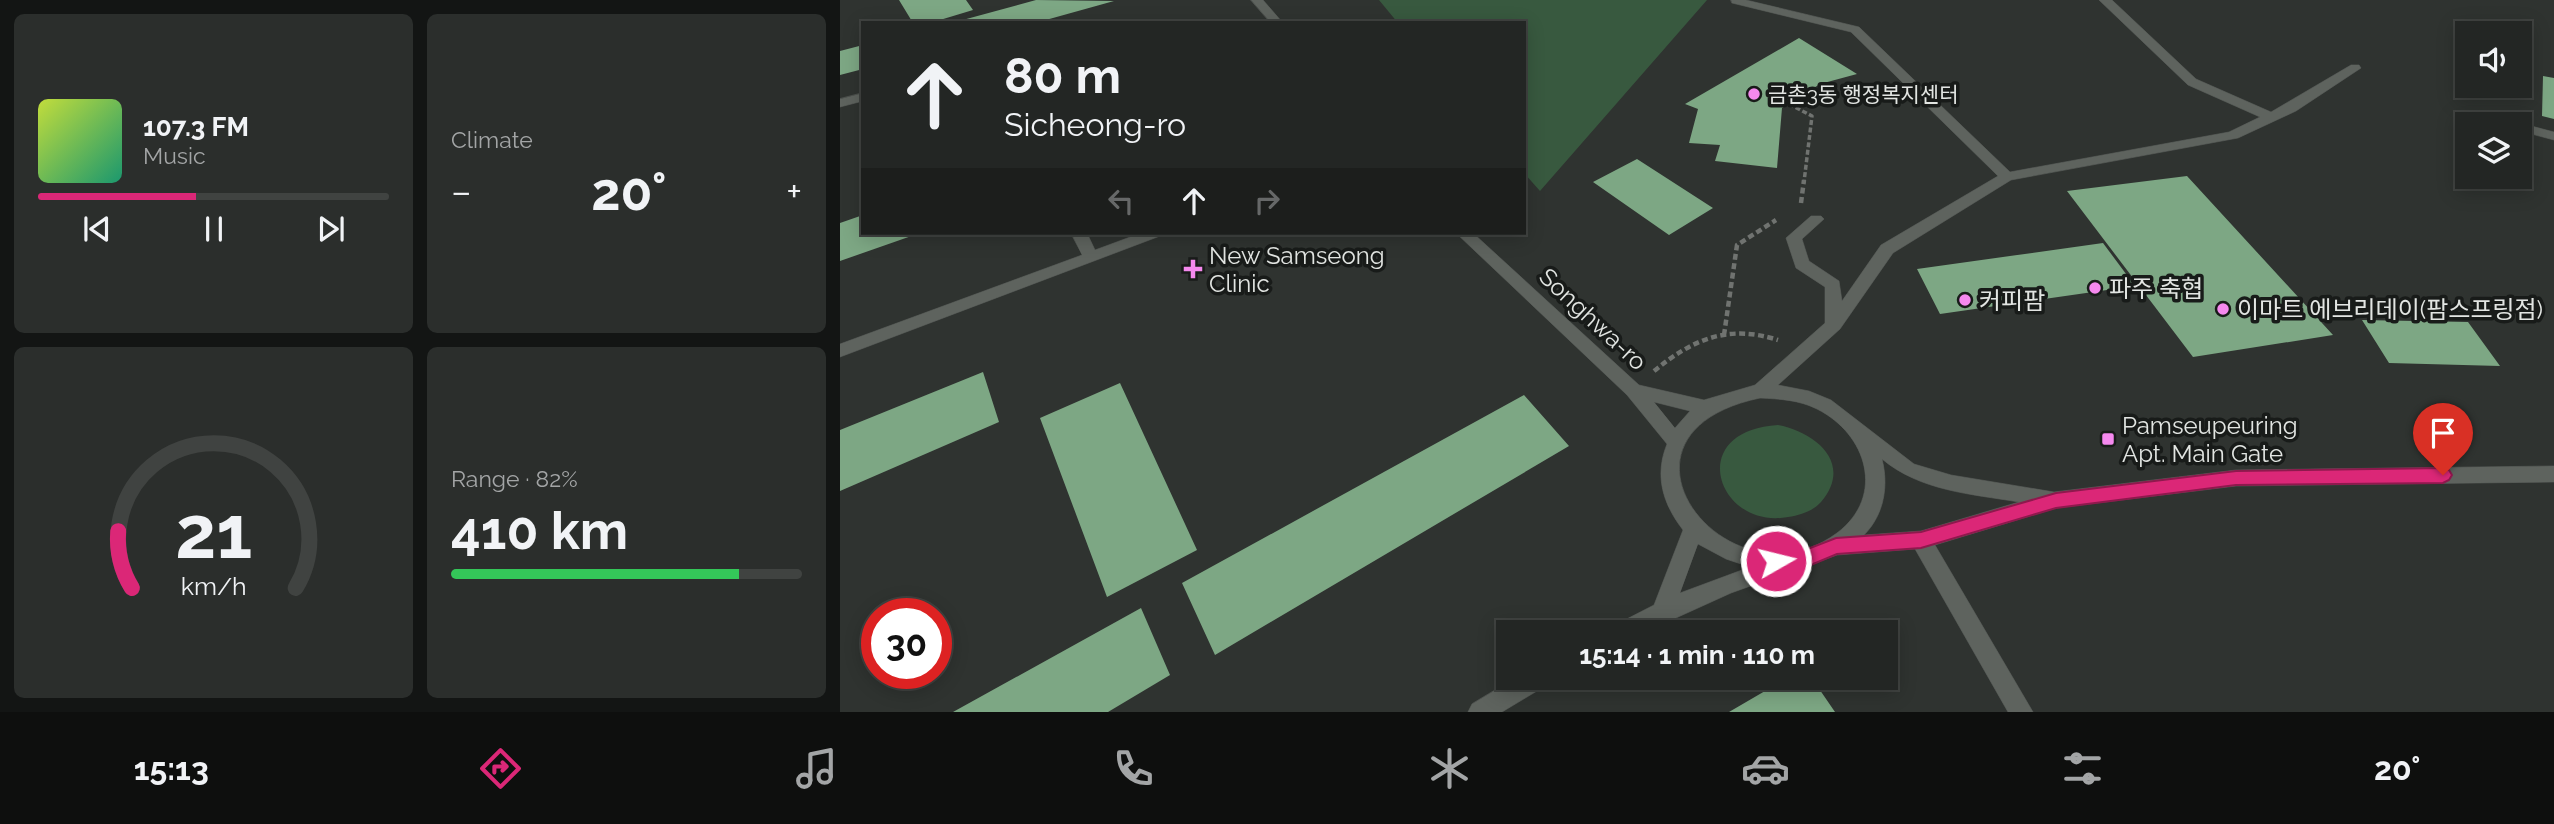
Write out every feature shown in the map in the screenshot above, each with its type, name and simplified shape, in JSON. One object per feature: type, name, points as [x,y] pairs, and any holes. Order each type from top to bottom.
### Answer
[{"type":"street","points":[[1257,0],[1276,21]]},
{"type":"street","points":[[2105,0],[2192,82],[2270,117]]},
{"type":"street","points":[[1736,1],[1855,29],[2007,177]]},
{"type":"street","points":[[1760,391],[1834,325],[1887,249],[2007,177],[2233,135],[2291,108],[2355,68]]},
{"type":"street","points":[[840,103],[861,98]]},
{"type":"street","points":[[2532,130],[2554,136]]},
{"type":"street","points":[[1816,219],[1794,238],[1802,264],[1833,285],[1834,325]]},
{"type":"street","points":[[1080,235],[1091,257]]},
{"type":"street","points":[[840,351],[1150,235]]},
{"type":"street","name":"Songhwa-ro","points":[[1466,235],[1633,390],[1706,408]]},
{"type":"street","points":[[1633,390],[1676,442]]},
{"type":"street","points":[[1806,558],[1776,561],[1745,557],[1717,545],[1694,528],[1679,508],[1670,485],[1670,463],[1676,442],[1688,424],[1706,408],[1731,396],[1760,391],[1793,394],[1825,405],[1908,470],[1951,483],[2056,500]]},
{"type":"street","points":[[1836,546],[1860,526],[1874,500],[1877,473],[1869,447],[1852,424]]},
{"type":"street","points":[[1644,620],[1723,584],[1836,546],[1921,540],[2056,500],[2236,478],[2554,474]]},
{"type":"street","points":[[1662,610],[1694,528]]},
{"type":"street","points":[[1921,540],[2021,712]]},
{"type":"street","points":[[1480,712],[1517,690]]},
{"type":"path","points":[[1788,104],[1812,116],[1801,203],[1791,210]]},
{"type":"path","points":[[1724,335],[1737,245],[1780,217]]},
{"type":"path","points":[[1633,390],[1667,360],[1703,341],[1749,332],[1781,341]]},
{"type":"green space","points":[[1379,0],[1707,0],[1540,191],[1526,175],[1526,21],[1396,21]]},
{"type":"green space","points":[[1778,425],[1805,434],[1817,442],[1832,462],[1833,474],[1830,488],[1814,508],[1788,517],[1764,517],[1744,509],[1729,495],[1721,478],[1721,460],[1730,444],[1748,431]]},
{"type":"building","points":[[899,0],[966,0],[973,10],[937,21],[912,21]]},
{"type":"building","points":[[1036,0],[1114,1],[1042,21],[959,21]]},
{"type":"building","name":"금촌3동 행정복지센터","points":[[1799,38],[1857,74],[1820,84],[1782,108],[1777,168],[1715,161],[1720,145],[1689,143],[1698,109],[1685,104]]},
{"type":"building","points":[[861,46],[861,70],[840,75],[840,51]]},
{"type":"building","points":[[2543,76],[2554,78],[2554,119],[2542,116]]},
{"type":"building","points":[[1637,159],[1713,208],[1669,235],[1593,182]]},
{"type":"building","points":[[2187,176],[2333,335],[2193,357],[2067,191]]},
{"type":"building","points":[[861,216],[861,235],[914,235],[840,261],[840,223]]},
{"type":"building","points":[[2103,243],[2135,286],[1940,314],[1917,269]]},
{"type":"building","points":[[2362,320],[2468,322],[2500,366],[2389,363]]},
{"type":"building","points":[[983,372],[999,422],[840,491],[840,430]]},
{"type":"building","points":[[1120,383],[1197,550],[1107,597],[1040,418]]},
{"type":"building","points":[[1524,395],[1569,446],[1215,655],[1182,583]]},
{"type":"building","points":[[1141,608],[1170,675],[1108,712],[953,712]]},
{"type":"building","points":[[1767,690],[1820,690],[1835,712],[1729,712]]},
{"type":"place","name":"금촌3동 행정복지센터","points":[[1754,94]]},
{"type":"place","name":"New Samseong Clinic","points":[[1193,269]]},
{"type":"place","name":"파주 축협","points":[[2095,288]]},
{"type":"place","name":"커피팜","points":[[1965,300]]},
{"type":"place","name":"이마트 에브리데이(팜스프링점)","points":[[2223,309]]},
{"type":"place","name":"Pamseupeuring Apt. Main Gate","points":[[2108,439]]},
{"type":"route","points":[[1776,561],[1806,558],[1836,546],[1921,540],[2056,500],[2236,478],[2443,475]]}]
